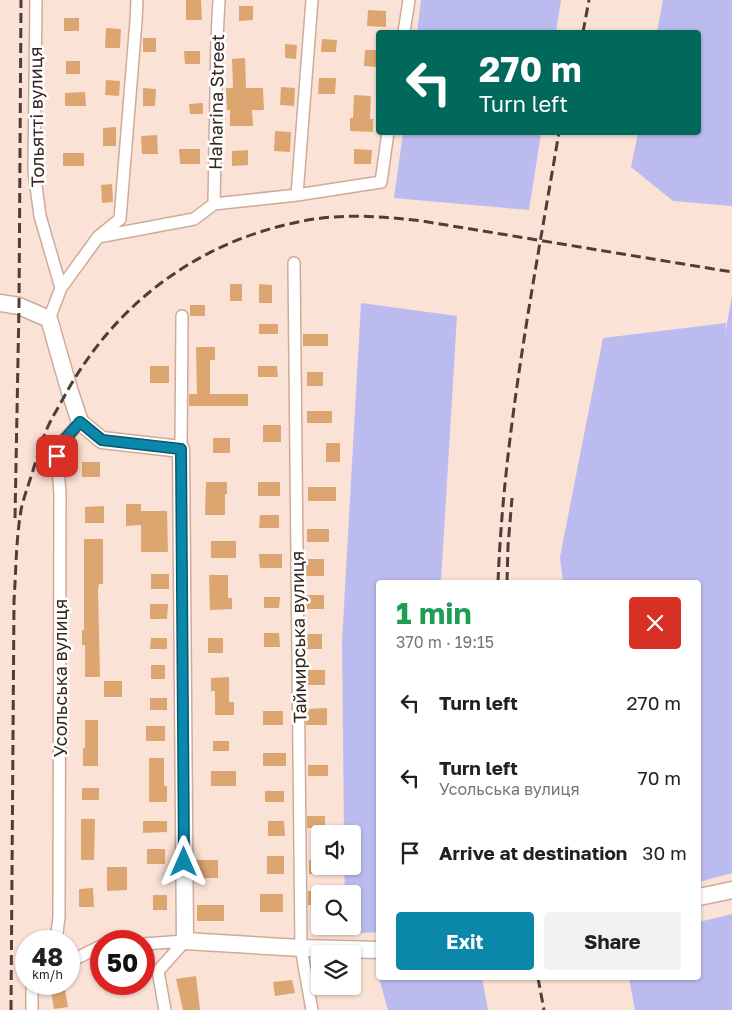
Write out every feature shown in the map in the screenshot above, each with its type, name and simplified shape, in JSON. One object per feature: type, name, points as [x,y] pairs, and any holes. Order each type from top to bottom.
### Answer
[{"type":"main road","points":[[0,303],[19,306],[49,320],[80,422],[102,440],[181,449],[185,941],[301,948],[376,950]]},
{"type":"main road","points":[[701,897],[732,890]]},
{"type":"street","name":"Тольятті вулиця","points":[[36,0],[34,171],[40,216],[61,288]]},
{"type":"street","points":[[49,320],[61,288],[98,237],[120,220],[136,21],[136,0]]},
{"type":"street","name":"Haharina Street","points":[[214,204],[216,38],[220,0]]},
{"type":"street","points":[[297,195],[312,0]]},
{"type":"street","points":[[404,30],[409,0]]},
{"type":"street","points":[[98,237],[194,219],[214,204],[297,195],[381,182],[388,135]]},
{"type":"street","name":"Таймирська вулиця","points":[[294,262],[301,948],[312,1010]]},
{"type":"street","points":[[181,449],[182,316]]},
{"type":"street","name":"Усольська вулиця","points":[[57,930],[59,917],[60,502],[57,456],[65,439],[80,422]]},
{"type":"street","points":[[155,943],[185,941]]},
{"type":"street","points":[[164,1010],[158,971],[185,941]]},
{"type":"street","points":[[32,995],[32,1010]]},
{"type":"shaded area","points":[[421,0],[561,0],[556,30],[417,30]]},
{"type":"shaded area","points":[[663,0],[732,0],[732,206],[673,201],[631,167],[638,135],[701,135],[701,30],[657,30]]},
{"type":"shaded area","points":[[403,135],[541,135],[529,210],[394,198]]},
{"type":"shaded area","points":[[732,296],[732,873],[701,881],[701,580],[563,580],[560,557],[603,338],[726,323],[725,334]]},
{"type":"shaded area","points":[[361,303],[457,316],[441,580],[376,580],[376,932],[361,933],[361,885],[345,885],[344,875],[361,875],[361,825],[344,825],[342,642]]},
{"type":"shaded area","points":[[732,914],[732,1010],[635,1010],[629,980],[701,980],[701,922]]},
{"type":"shaded area","points":[[380,980],[482,980],[488,1010],[388,1010]]},
{"type":"building","points":[[186,0],[201,0],[202,20],[186,20]]},
{"type":"building","points":[[239,6],[253,6],[253,20],[239,21]]},
{"type":"building","points":[[368,10],[386,11],[386,27],[367,26]]},
{"type":"building","points":[[64,18],[79,18],[79,31],[64,31]]},
{"type":"building","points":[[106,28],[121,29],[120,48],[105,48]]},
{"type":"building","points":[[143,38],[156,38],[156,52],[143,52]]},
{"type":"building","points":[[322,39],[337,40],[336,52],[321,52]]},
{"type":"building","points":[[285,44],[297,45],[296,59],[285,58]]},
{"type":"building","points":[[365,50],[376,50],[376,67],[364,66]]},
{"type":"building","points":[[184,51],[200,51],[200,64],[185,64]]},
{"type":"building","points":[[245,58],[246,88],[263,88],[264,110],[252,110],[253,126],[230,126],[230,110],[227,110],[226,88],[233,88],[232,59]]},
{"type":"building","points":[[66,61],[80,61],[80,74],[66,74]]},
{"type":"building","points":[[319,78],[336,78],[335,94],[318,94]]},
{"type":"building","points":[[106,80],[120,81],[119,96],[105,95]]},
{"type":"building","points":[[281,87],[295,88],[294,106],[280,105]]},
{"type":"building","points":[[143,88],[156,89],[155,106],[143,106]]},
{"type":"building","points":[[85,92],[86,106],[65,106],[65,93]]},
{"type":"building","points":[[354,95],[371,96],[370,119],[373,119],[373,132],[350,131],[350,118],[353,118]]},
{"type":"building","points":[[203,103],[203,114],[190,114],[189,104]]},
{"type":"building","points":[[116,127],[116,146],[103,146],[103,128]]},
{"type":"building","points":[[275,131],[291,132],[290,152],[274,151]]},
{"type":"building","points":[[157,135],[158,154],[142,154],[141,136]]},
{"type":"building","points":[[179,149],[200,149],[200,164],[180,164]]},
{"type":"building","points":[[354,149],[372,150],[371,164],[354,164]]},
{"type":"building","points":[[248,150],[248,165],[232,166],[232,151]]},
{"type":"building","points":[[63,153],[84,153],[84,166],[63,166]]},
{"type":"building","points":[[112,184],[113,202],[102,203],[101,185]]},
{"type":"building","points":[[230,284],[242,284],[242,301],[230,301]]},
{"type":"building","points":[[259,284],[272,285],[272,303],[259,303]]},
{"type":"building","points":[[190,305],[205,305],[205,316],[190,316]]},
{"type":"building","points":[[259,324],[278,324],[278,334],[259,334]]},
{"type":"building","points":[[303,334],[328,334],[328,346],[303,346]]},
{"type":"building","points":[[196,347],[215,347],[215,360],[210,360],[210,394],[248,394],[248,406],[189,406],[189,394],[197,394]]},
{"type":"building","points":[[150,366],[169,366],[169,383],[150,383]]},
{"type":"building","points":[[258,366],[277,366],[278,377],[258,377]]},
{"type":"building","points":[[307,372],[323,372],[323,386],[307,386]]},
{"type":"building","points":[[307,411],[332,411],[332,423],[307,423]]},
{"type":"building","points":[[263,425],[281,425],[281,442],[263,442]]},
{"type":"building","points":[[213,438],[230,438],[230,453],[213,453]]},
{"type":"building","points":[[326,443],[340,443],[340,462],[326,462]]},
{"type":"building","points":[[82,462],[100,462],[100,477],[82,477]]},
{"type":"building","points":[[206,482],[227,482],[225,515],[205,515]]},
{"type":"building","points":[[258,482],[280,482],[280,496],[258,496]]},
{"type":"building","points":[[308,487],[336,487],[336,501],[308,501]]},
{"type":"building","points":[[126,504],[141,504],[141,511],[167,511],[168,552],[141,552],[141,525],[126,526]]},
{"type":"building","points":[[104,506],[104,523],[85,523],[85,507]]},
{"type":"building","points":[[260,515],[279,515],[279,528],[259,528]]},
{"type":"building","points":[[307,529],[329,529],[329,542],[307,542]]},
{"type":"building","points":[[84,539],[103,539],[103,584],[99,584],[98,589],[100,677],[85,677],[85,645],[82,645],[82,630],[84,630]]},
{"type":"building","points":[[211,541],[236,541],[236,558],[211,558]]},
{"type":"building","points":[[259,554],[282,554],[282,568],[260,568]]},
{"type":"building","points":[[306,559],[324,559],[324,576],[306,576]]},
{"type":"building","points":[[151,574],[169,574],[169,589],[151,589]]},
{"type":"building","points":[[209,575],[228,575],[228,598],[232,598],[232,609],[210,610]]},
{"type":"building","points":[[306,595],[324,595],[324,609],[306,609]]},
{"type":"building","points":[[264,597],[280,597],[279,608],[264,608]]},
{"type":"building","points":[[150,604],[168,604],[167,619],[150,619]]},
{"type":"building","points":[[264,633],[279,633],[280,647],[264,647]]},
{"type":"building","points":[[305,634],[322,634],[322,649],[305,649]]},
{"type":"building","points":[[151,638],[167,638],[167,649],[150,649]]},
{"type":"building","points":[[208,638],[223,638],[223,653],[208,653]]},
{"type":"building","points":[[151,665],[165,665],[165,679],[151,679]]},
{"type":"building","points":[[308,670],[325,670],[325,685],[308,685]]},
{"type":"building","points":[[229,677],[229,702],[234,702],[234,715],[215,715],[215,691],[211,691],[211,678]]},
{"type":"building","points":[[104,681],[122,681],[122,697],[104,697]]},
{"type":"building","points":[[150,698],[167,698],[167,710],[150,710]]},
{"type":"building","points":[[327,708],[327,725],[306,725],[306,709]]},
{"type":"building","points":[[263,711],[283,711],[283,725],[263,725]]},
{"type":"building","points":[[85,720],[98,720],[98,766],[83,766]]},
{"type":"building","points":[[146,726],[165,726],[165,741],[146,741]]},
{"type":"building","points":[[213,741],[229,741],[229,751],[213,751]]},
{"type":"building","points":[[263,753],[286,753],[286,766],[263,766]]},
{"type":"building","points":[[149,758],[164,758],[164,786],[167,786],[167,802],[149,802]]},
{"type":"building","points":[[308,765],[328,765],[328,776],[308,776]]},
{"type":"building","points":[[211,771],[236,771],[236,786],[211,786]]},
{"type":"building","points":[[82,788],[99,788],[99,800],[82,800]]},
{"type":"building","points":[[265,791],[284,791],[284,802],[265,802]]},
{"type":"building","points":[[307,816],[325,816],[325,825],[311,825],[311,828],[307,828]]},
{"type":"building","points":[[81,819],[95,819],[94,860],[81,860]]},
{"type":"building","points":[[143,821],[167,821],[167,832],[143,833]]},
{"type":"building","points":[[268,821],[284,821],[285,836],[268,836]]},
{"type":"building","points":[[147,849],[165,849],[165,864],[147,864]]},
{"type":"building","points":[[267,856],[284,856],[284,874],[267,874]]},
{"type":"building","points":[[196,860],[218,860],[218,878],[196,878]]},
{"type":"building","points":[[309,860],[311,860],[311,874],[309,874]]},
{"type":"building","points":[[107,867],[127,867],[127,890],[107,891]]},
{"type":"building","points":[[93,888],[94,907],[79,907],[79,889]]},
{"type":"building","points":[[308,891],[311,891],[311,905],[308,905]]},
{"type":"building","points":[[260,894],[283,894],[283,912],[260,912]]},
{"type":"building","points":[[153,895],[167,895],[167,910],[153,910]]},
{"type":"building","points":[[197,905],[224,905],[224,921],[197,921]]},
{"type":"building","points":[[196,976],[200,1010],[183,1010],[176,979]]},
{"type":"building","points":[[292,980],[295,993],[275,996],[273,982]]},
{"type":"building","points":[[52,995],[66,995],[68,1007],[54,1009]]},
{"type":"railway","points":[[15,518],[19,306],[21,0]]},
{"type":"railway","points":[[583,30],[589,0]]},
{"type":"railway","points":[[498,580],[501,525],[513,413],[558,135]]},
{"type":"railway","points":[[11,1010],[14,601],[21,510],[43,440],[64,397],[84,364],[107,334],[132,307],[161,283],[225,245],[260,232],[298,222],[344,216],[422,221],[732,272]]},
{"type":"railway","points":[[507,580],[512,498]]},
{"type":"railway","points":[[538,980],[544,1010]]},
{"type":"route","points":[[57,456],[65,439],[80,422],[102,440],[181,449],[184,862]]}]
